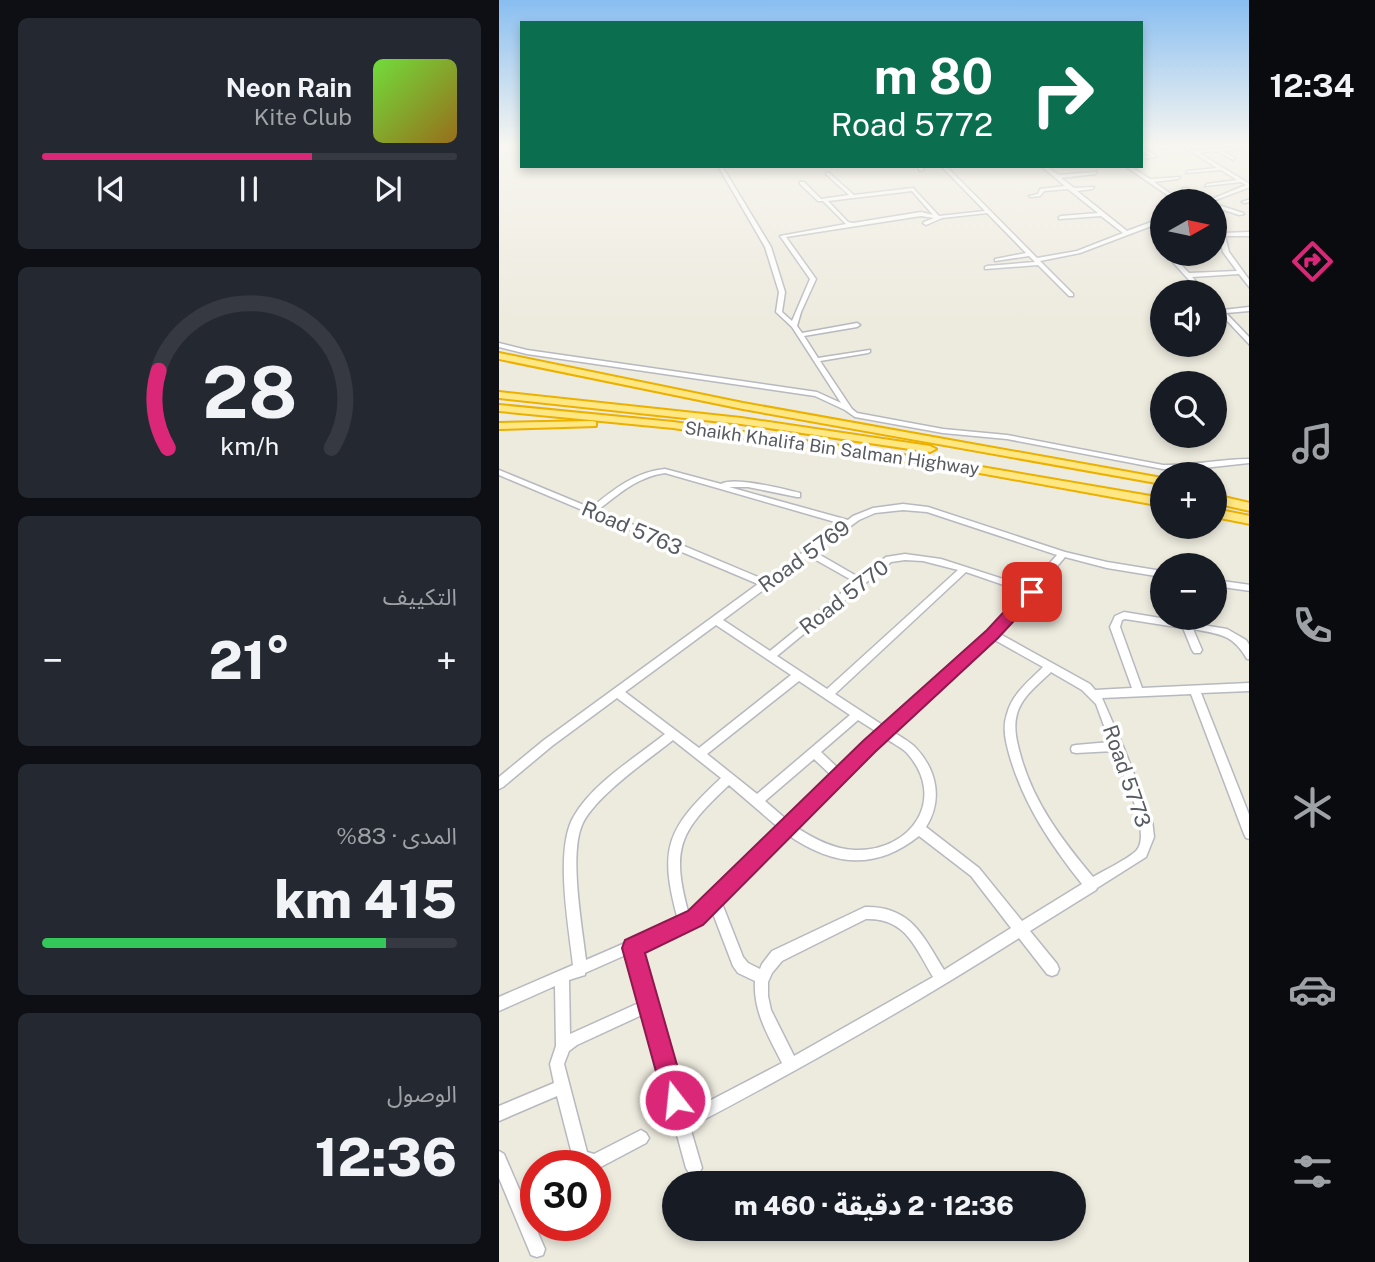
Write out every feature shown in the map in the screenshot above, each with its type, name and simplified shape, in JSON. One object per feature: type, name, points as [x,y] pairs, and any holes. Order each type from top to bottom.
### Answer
[{"type":"highway","points":[[499,356],[743,406],[1150,479]]},
{"type":"highway","name":"Shaikh Khalifa Bin Salman Highway","points":[[499,395],[741,421],[955,453],[1150,487]]},
{"type":"highway","name":"Shaikh Khalifa Bin Salman Highway","points":[[499,408],[673,425],[952,465],[1150,500]]},
{"type":"highway","points":[[741,421],[989,450]]},
{"type":"highway","points":[[499,426],[593,424],[732,435]]},
{"type":"highway","points":[[1227,493],[1249,498]]},
{"type":"highway","points":[[1227,501],[1249,506]]},
{"type":"highway","points":[[1227,515],[1249,520]]},
{"type":"street","points":[[743,204],[765,240],[782,292],[779,313],[794,326],[849,410]]},
{"type":"street","points":[[828,204],[846,223],[852,224]]},
{"type":"street","points":[[927,204],[939,217]]},
{"type":"street","points":[[979,204],[1071,295]]},
{"type":"street","points":[[1090,204],[1126,233]]},
{"type":"street","points":[[1227,209],[1241,214]]},
{"type":"street","points":[[794,326],[813,279],[783,236],[921,214],[939,217],[987,212]]},
{"type":"street","points":[[1061,218],[1103,214]]},
{"type":"street","points":[[926,223],[939,217]]},
{"type":"street","points":[[987,268],[1078,252],[1150,225]]},
{"type":"street","points":[[1249,234],[1222,235],[1226,252],[1249,286]]},
{"type":"street","points":[[997,260],[1029,254]]},
{"type":"street","points":[[1180,266],[1192,280]]},
{"type":"street","points":[[1188,275],[1238,273]]},
{"type":"street","points":[[1227,311],[1249,309]]},
{"type":"street","points":[[1227,318],[1249,343]]},
{"type":"street","points":[[799,335],[857,325]]},
{"type":"street","points":[[499,345],[527,352],[817,394],[863,418],[942,432],[1007,437],[1163,467],[1184,468],[1230,460],[1249,461]]},
{"type":"street","points":[[816,360],[868,351]]},
{"type":"street","points":[[592,511],[635,479],[654,471],[674,473],[849,523]]},
{"type":"street","name":"Road 5763","points":[[500,474],[766,584]]},
{"type":"street","points":[[713,484],[748,485],[797,495]]},
{"type":"street","name":"Road 5769","points":[[499,784],[515,769],[809,552],[849,523],[873,511],[916,508],[1063,554],[1150,572]]},
{"type":"street","points":[[809,552],[861,582]]},
{"type":"street","points":[[499,1004],[633,948],[696,918],[884,732],[992,634],[1063,554]]},
{"type":"street","name":"Road 5770","points":[[771,656],[889,559],[906,555],[925,557],[1032,592]]},
{"type":"street","points":[[828,694],[963,570]]},
{"type":"street","points":[[1227,585],[1249,589]]},
{"type":"street","points":[[1138,692],[1115,627],[1118,618],[1133,615],[1150,618]]},
{"type":"street","points":[[618,693],[699,754],[787,826],[820,848],[864,855],[891,849],[912,837],[928,813],[932,795],[922,762],[910,749],[717,621]]},
{"type":"street","points":[[1189,630],[1197,650]]},
{"type":"street","points":[[1213,630],[1231,634],[1243,643],[1249,656]]},
{"type":"street","name":"Road 5773","points":[[682,1123],[791,1066],[942,979],[1142,853],[1148,837],[1146,820],[1100,702],[1093,694],[992,634]]},
{"type":"street","points":[[1050,667],[1019,699],[1012,712],[1011,743],[1021,779],[1039,817],[1092,886]]},
{"type":"street","points":[[699,754],[799,675]]},
{"type":"street","points":[[1093,694],[1249,687]]},
{"type":"street","points":[[1194,689],[1249,834]]},
{"type":"street","points":[[757,801],[858,714]]},
{"type":"street","points":[[580,970],[570,843],[578,820],[599,796],[673,734]]},
{"type":"street","points":[[1076,749],[1118,746]]},
{"type":"street","points":[[814,752],[839,776]]},
{"type":"street","points":[[685,923],[677,896],[673,850],[689,817],[729,778]]},
{"type":"street","points":[[919,829],[975,872],[1052,969]]},
{"type":"street","points":[[715,901],[738,961],[743,968],[760,977]]},
{"type":"street","points":[[791,1066],[762,1004],[759,991],[760,977],[767,965],[777,956],[865,913],[878,911],[902,919],[942,979]]},
{"type":"street","points":[[633,948],[694,1168]]},
{"type":"street","points":[[562,978],[563,1046],[557,1064],[578,1153],[582,1159],[595,1162],[641,1138]]},
{"type":"street","points":[[563,1046],[649,1005]]},
{"type":"street","points":[[499,1114],[562,1087]]},
{"type":"street","points":[[499,1159],[537,1248]]},
{"type":"route","points":[[675,1100],[633,948],[696,918],[869,746],[992,634],[1032,592]]}]
